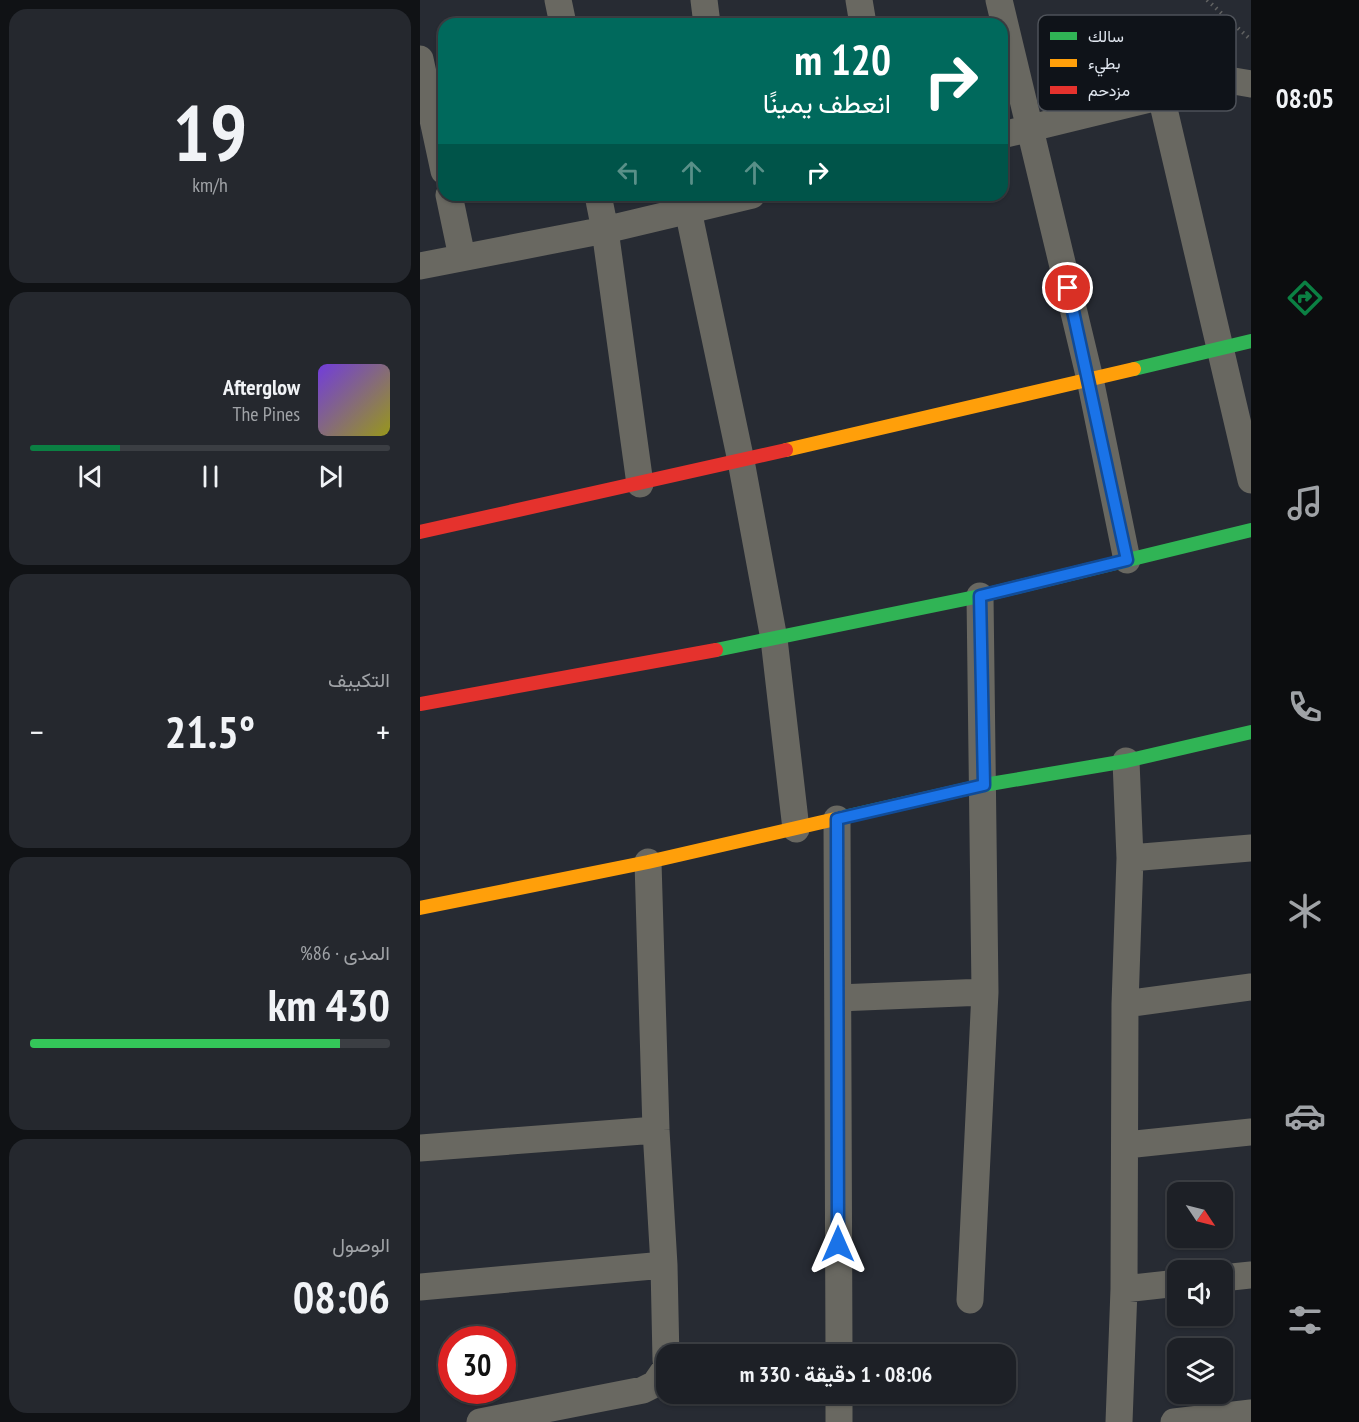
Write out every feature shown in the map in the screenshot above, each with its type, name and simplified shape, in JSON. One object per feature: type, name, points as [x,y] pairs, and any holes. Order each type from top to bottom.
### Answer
[{"type":"street","points":[[558,0],[562,18]]},
{"type":"street","points":[[704,0],[706,18]]},
{"type":"street","points":[[859,0],[862,18]]},
{"type":"street","points":[[999,0],[1003,18]]},
{"type":"street","points":[[1008,37],[1089,379],[1127,560]]},
{"type":"street","points":[[420,59],[438,143]]},
{"type":"street","points":[[1236,81],[1251,84]]},
{"type":"street","points":[[1008,134],[1100,111]]},
{"type":"street","points":[[1165,111],[1251,480]]},
{"type":"street","points":[[450,201],[462,257]]},
{"type":"street","points":[[599,201],[640,484]]},
{"type":"street","points":[[420,266],[605,230],[721,201]]},
{"type":"street","points":[[688,210],[741,461],[774,639],[796,829]]},
{"type":"street","points":[[420,532],[741,461],[1251,341]]},
{"type":"street","points":[[420,704],[774,639],[980,596],[1251,530]]},
{"type":"street","points":[[970,1300],[985,992],[980,596]]},
{"type":"street","points":[[420,908],[648,862],[984,785],[1126,761],[1251,732]]},
{"type":"street","points":[[1119,1422],[1124,1289],[1125,1004],[1130,858],[1126,761]]},
{"type":"street","points":[[837,819],[839,1344]]},
{"type":"street","points":[[1130,858],[1251,849]]},
{"type":"street","points":[[648,862],[656,1130],[664,1265],[666,1344]]},
{"type":"street","points":[[1125,1004],[1251,987]]},
{"type":"street","points":[[838,998],[985,992]]},
{"type":"street","points":[[420,1148],[656,1130]]},
{"type":"street","points":[[1126,1145],[1251,1132]]},
{"type":"street","points":[[420,1287],[664,1265]]},
{"type":"street","points":[[1233,1277],[1251,1275]]},
{"type":"street","points":[[1124,1289],[1167,1284]]},
{"type":"street","points":[[480,1422],[643,1390],[656,1383]]},
{"type":"street","points":[[839,1404],[839,1422]]},
{"type":"street","points":[[1174,1422],[1251,1413]]},
{"type":"path","points":[[1207,0],[1224,15]]},
{"type":"path","points":[[1236,26],[1251,40]]},
{"type":"traffic: fast","points":[[1134,369],[1251,341]]},
{"type":"traffic: fast","points":[[716,650],[980,596],[1251,530]]},
{"type":"traffic: fast","points":[[844,817],[984,785],[1126,761],[1251,732]]},
{"type":"traffic: slow","points":[[786,450],[1134,369]]},
{"type":"traffic: slow","points":[[420,908],[648,862],[844,817]]},
{"type":"traffic: jam","points":[[420,532],[786,450]]},
{"type":"traffic: jam","points":[[420,704],[716,650]]},
{"type":"route","points":[[838,1244],[837,819],[984,785],[980,596],[1127,560],[1068,288]]}]
